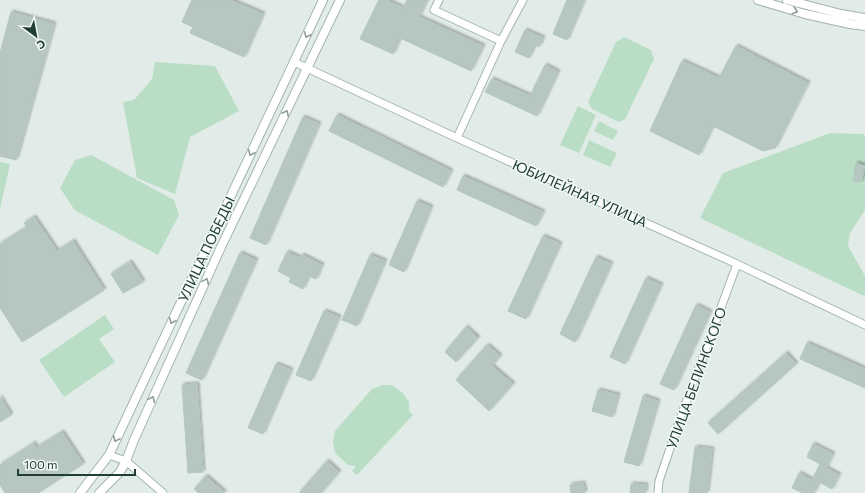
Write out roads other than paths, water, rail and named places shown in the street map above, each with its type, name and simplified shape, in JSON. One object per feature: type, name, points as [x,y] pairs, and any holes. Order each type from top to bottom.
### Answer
[{"type":"street","name":"УЛИЦА ПОБЕДЫ","points":[[80,493],[109,455],[323,0]]},
{"type":"street","name":"УЛИЦА ПОБЕДЫ","points":[[99,493],[120,472],[126,461],[218,253],[340,0]]},
{"type":"street","points":[[439,0],[434,10],[501,41]]},
{"type":"street","points":[[457,138],[501,41],[523,0]]},
{"type":"street","points":[[758,0],[805,14],[865,26]]},
{"type":"street","points":[[787,0],[841,14],[865,18]]},
{"type":"street","name":"ЮБИЛЕЙНАЯ УЛИЦА","points":[[294,62],[457,138],[737,264],[865,325]]},
{"type":"street","name":"УЛИЦА БЕЛИНСКОГО","points":[[658,493],[659,481],[681,416],[737,264]]},
{"type":"street","points":[[109,455],[126,461],[163,493]]}]
